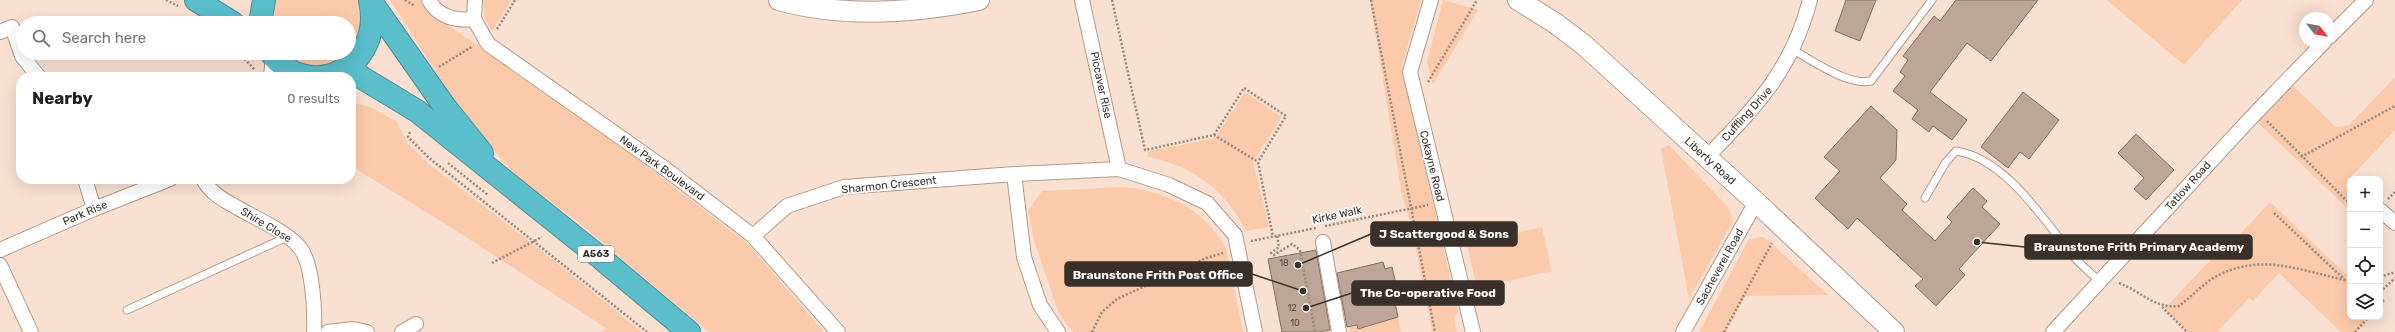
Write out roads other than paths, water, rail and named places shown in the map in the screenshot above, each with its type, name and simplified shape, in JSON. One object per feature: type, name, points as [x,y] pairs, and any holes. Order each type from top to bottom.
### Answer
[{"type":"highway","points":[[196,0],[222,16]]},
{"type":"highway","points":[[261,16],[264,0]]},
{"type":"highway","points":[[338,72],[358,59],[367,46],[372,31],[374,15],[370,0]]},
{"type":"highway","name":"A563","points":[[370,0],[445,107],[501,178]]},
{"type":"highway","points":[[272,62],[297,72]]},
{"type":"highway","name":"A563","points":[[356,82],[417,111],[456,145],[501,178],[689,332]]},
{"type":"street","points":[[429,0],[433,8],[449,18],[474,19]]},
{"type":"street","name":"New Park Boulevard","points":[[474,0],[474,19],[488,44],[667,170],[753,236],[838,332]]},
{"type":"street","points":[[779,0],[800,6],[879,13],[979,0]]},
{"type":"street","name":"Piccaver Rise","points":[[1082,0],[1119,169]]},
{"type":"street","name":"Cokayne Road","points":[[1430,0],[1410,72],[1473,332]]},
{"type":"street","name":"Liberty Road","points":[[1518,0],[1584,45],[1781,225],[1894,332]]},
{"type":"street","name":"Cuffling Drive","points":[[1706,158],[1760,103],[1775,82],[1793,50],[1810,0]]},
{"type":"street","points":[[2335,31],[2366,0]]},
{"type":"street","points":[[0,32],[12,27],[16,39]]},
{"type":"street","name":"Tatlow Road","points":[[2053,332],[2257,111],[2318,48]]},
{"type":"street","points":[[25,60],[35,72]]},
{"type":"street","name":"Sharmon Crescent","points":[[753,236],[786,206],[844,188],[1014,174],[1119,169],[1169,184],[1207,202],[1234,235],[1255,332]]},
{"type":"street","points":[[1014,174],[1024,257],[1040,305],[1058,332]]},
{"type":"street","points":[[86,184],[94,209]]},
{"type":"street","name":"Park Rise","points":[[0,250],[94,209],[157,184]]},
{"type":"street","name":"Shire Close","points":[[206,184],[212,192],[287,237],[301,248],[309,272],[315,317],[314,332]]},
{"type":"street","name":"Sacheverel Road","points":[[1683,332],[1756,202]]},
{"type":"street","points":[[2382,212],[2395,223]]},
{"type":"street","points":[[1323,242],[1339,332]]},
{"type":"street","points":[[0,265],[31,332]]},
{"type":"street","points":[[402,332],[416,324]]},
{"type":"street","points":[[328,332],[353,329],[367,332]]},
{"type":"lane","points":[[1793,50],[1847,79],[1862,83],[1871,81],[1932,0]]},
{"type":"lane","points":[[1925,198],[1946,162],[1956,151],[1972,153],[2027,197],[2071,254],[2102,280]]},
{"type":"lane","points":[[127,310],[287,237]]},
{"type":"lane","points":[[1425,291],[1462,284]]},
{"type":"place","name":"Braunstone Frith Primary Academy","points":[[1977,242]]},
{"type":"place","name":"J Scattergood & Sons","points":[[1298,265]]},
{"type":"place","name":"Braunstone Frith Post Office","points":[[1303,291]]},
{"type":"place","name":"The Co-operative Food","points":[[1306,308]]}]
